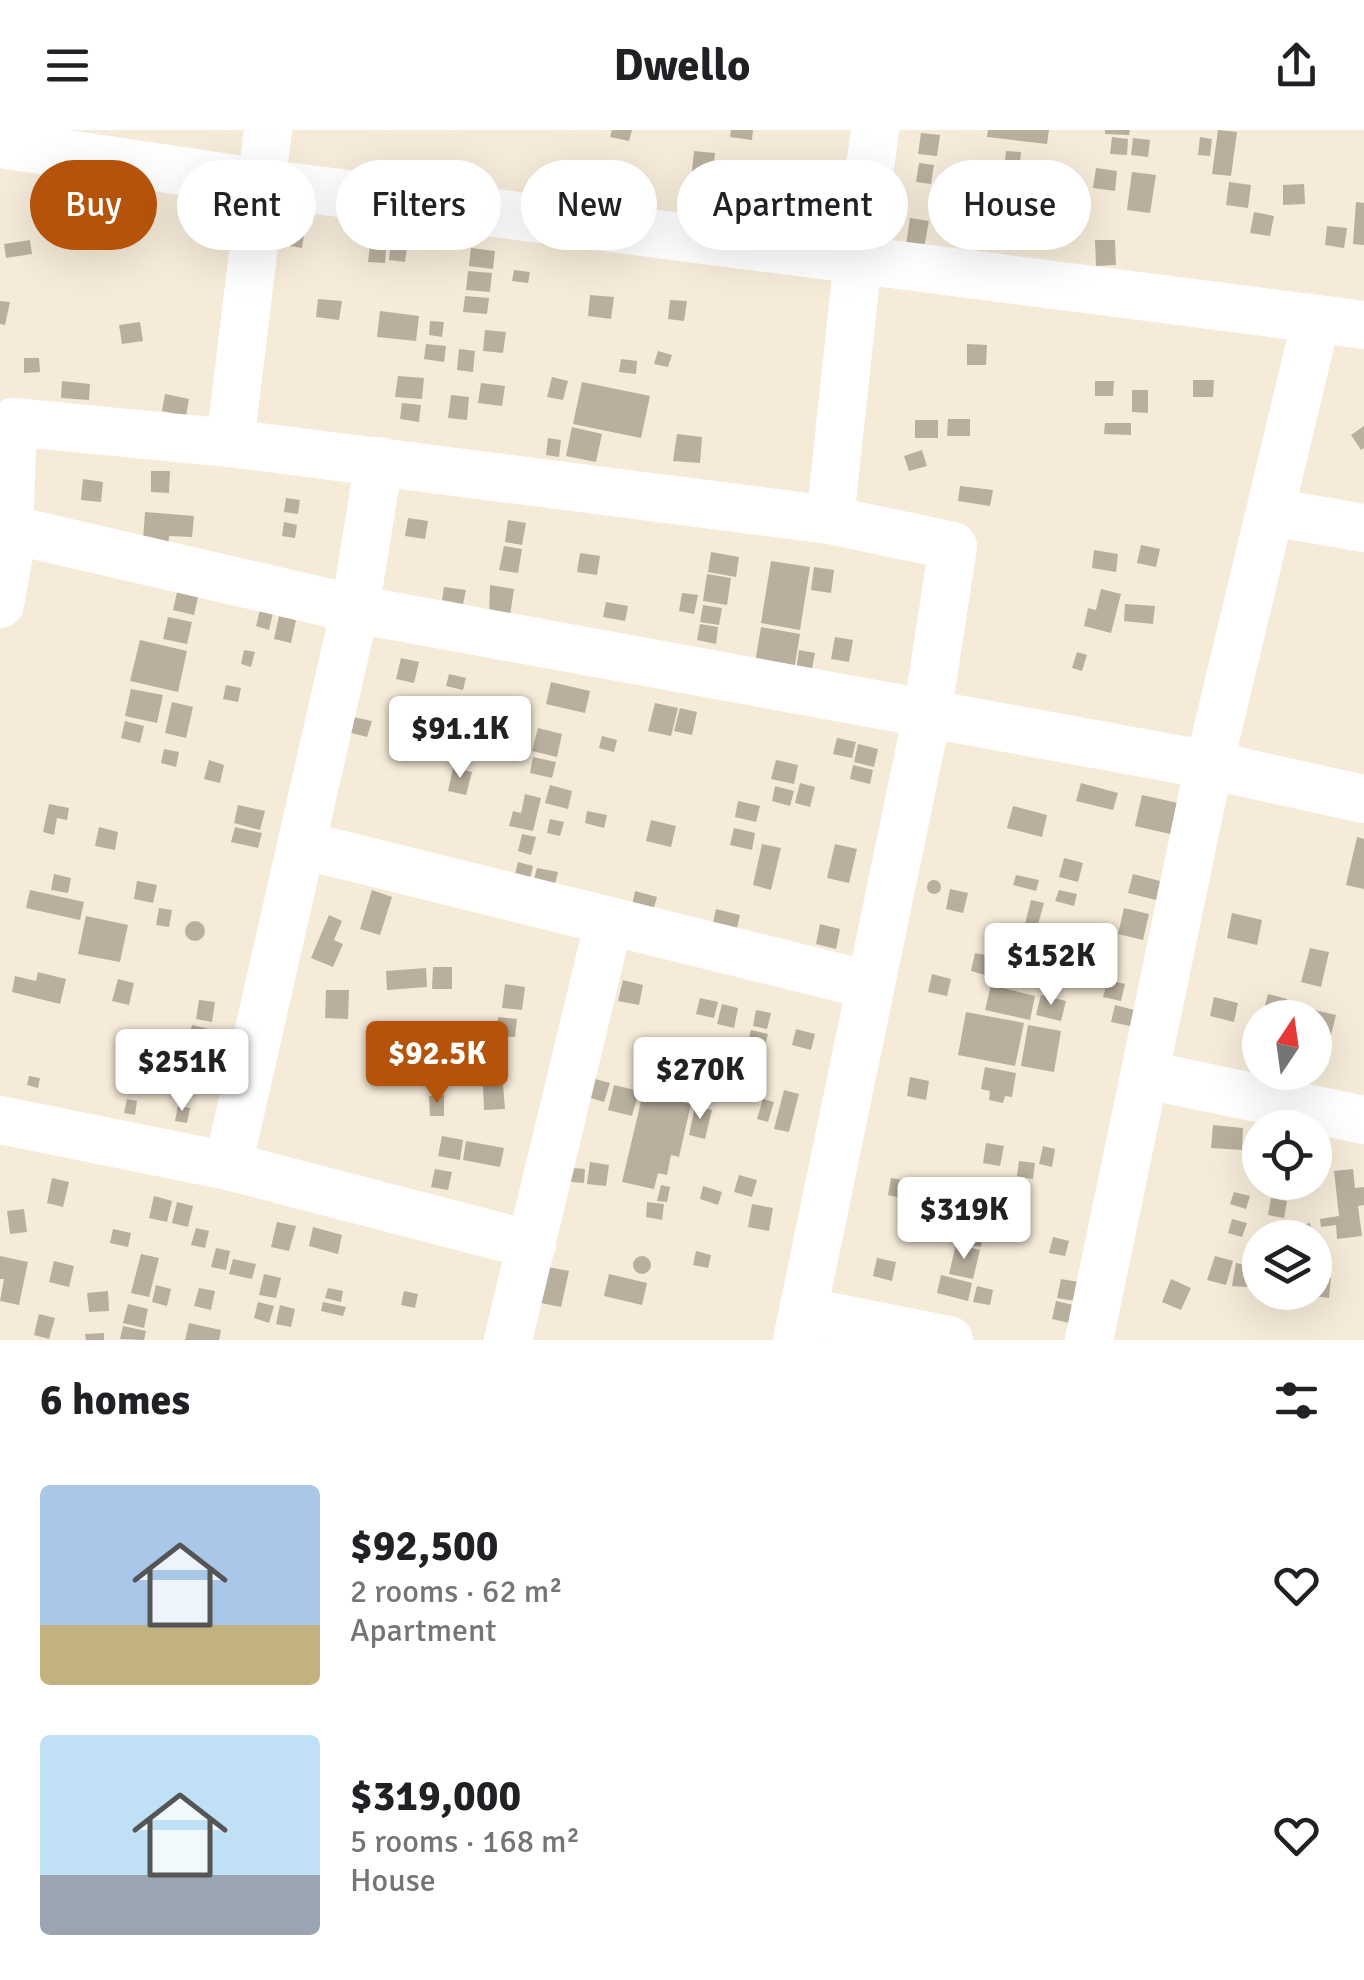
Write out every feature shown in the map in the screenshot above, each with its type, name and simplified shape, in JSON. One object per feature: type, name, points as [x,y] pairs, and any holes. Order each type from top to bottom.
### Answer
[{"type":"street","points":[[265,160],[268,130]]},
{"type":"street","points":[[830,520],[876,130]]},
{"type":"street","points":[[0,144],[177,171]]},
{"type":"street","points":[[316,191],[1364,325]]},
{"type":"street","points":[[230,443],[254,250]]},
{"type":"street","points":[[1089,1340],[1210,765],[1316,320]]},
{"type":"street","points":[[0,604],[13,422],[378,460],[830,520],[953,546],[927,715],[800,1325],[950,1340]]},
{"type":"street","points":[[228,1166],[355,609],[378,460]]},
{"type":"street","points":[[1270,512],[1364,528]]},
{"type":"street","points":[[5,529],[355,609],[1210,765],[1364,798]]},
{"type":"street","points":[[302,845],[869,984]]},
{"type":"street","points":[[508,1340],[609,920]]},
{"type":"street","points":[[1147,1074],[1364,1120]]},
{"type":"street","points":[[0,1120],[228,1166],[532,1245]]},
{"type":"building","points":[[612,130],[632,130],[629,141],[610,137]]},
{"type":"building","points":[[731,130],[753,130],[752,140],[730,137]]},
{"type":"building","points":[[988,130],[1049,130],[1047,144],[987,137]]},
{"type":"building","points":[[1105,130],[1130,130],[1129,135],[1105,134]]},
{"type":"building","points":[[1218,130],[1237,132],[1231,176],[1212,174]]},
{"type":"building","points":[[921,133],[940,135],[937,156],[918,154]]},
{"type":"building","points":[[1112,137],[1128,139],[1127,155],[1110,154]]},
{"type":"building","points":[[1200,137],[1212,139],[1210,156],[1198,155]]},
{"type":"building","points":[[1133,138],[1150,140],[1148,157],[1131,155]]},
{"type":"building","points":[[694,151],[715,153],[714,160],[693,160]]},
{"type":"building","points":[[1006,151],[1021,152],[1020,160],[1005,160]]},
{"type":"building","points":[[919,163],[928,164],[928,184],[916,182]]},
{"type":"building","points":[[1096,168],[1117,171],[1115,191],[1093,188]]},
{"type":"building","points":[[1132,172],[1156,175],[1150,213],[1127,210]]},
{"type":"building","points":[[1229,182],[1251,185],[1248,208],[1226,205]]},
{"type":"building","points":[[1304,184],[1305,204],[1283,205],[1283,185]]},
{"type":"building","points":[[1356,202],[1364,203],[1364,245],[1353,244]]},
{"type":"building","points":[[1254,212],[1274,216],[1270,236],[1250,233]]},
{"type":"building","points":[[910,218],[928,221],[924,248],[908,245]]},
{"type":"building","points":[[1327,226],[1347,228],[1344,248],[1325,245]]},
{"type":"building","points":[[30,240],[32,254],[6,258],[4,244]]},
{"type":"building","points":[[1095,240],[1115,240],[1116,265],[1096,266]]},
{"type":"building","points":[[369,250],[386,250],[385,263],[368,262]]},
{"type":"building","points":[[390,250],[407,250],[405,262],[389,260]]},
{"type":"building","points":[[471,250],[495,251],[493,269],[469,266]]},
{"type":"building","points":[[514,270],[530,272],[528,283],[512,281]]},
{"type":"building","points":[[468,271],[492,273],[490,292],[466,290]]},
{"type":"building","points":[[590,295],[614,297],[611,319],[588,316]]},
{"type":"building","points":[[465,296],[489,298],[487,314],[463,312]]},
{"type":"building","points":[[318,299],[342,301],[339,320],[316,317]]},
{"type":"building","points":[[670,300],[687,301],[684,321],[668,319]]},
{"type":"building","points":[[0,301],[10,302],[5,325],[0,324]]},
{"type":"building","points":[[380,311],[419,316],[416,341],[377,337]]},
{"type":"building","points":[[430,321],[444,322],[442,337],[429,335]]},
{"type":"building","points":[[140,322],[143,341],[122,344],[119,325]]},
{"type":"building","points":[[485,330],[506,332],[503,353],[483,351]]},
{"type":"building","points":[[426,344],[446,346],[444,362],[424,359]]},
{"type":"building","points":[[967,344],[987,345],[986,365],[967,365]]},
{"type":"building","points":[[459,349],[475,351],[473,372],[457,370]]},
{"type":"building","points":[[658,351],[672,355],[668,367],[654,364]]},
{"type":"building","points":[[24,358],[39,358],[40,372],[24,373]]},
{"type":"building","points":[[621,359],[637,361],[636,374],[619,372]]},
{"type":"building","points":[[398,376],[424,378],[422,399],[395,397]]},
{"type":"building","points":[[552,377],[568,381],[563,400],[547,397]]},
{"type":"building","points":[[1193,380],[1214,380],[1213,397],[1193,397]]},
{"type":"building","points":[[62,381],[90,384],[89,400],[61,398]]},
{"type":"building","points":[[1095,381],[1114,381],[1113,396],[1095,396]]},
{"type":"building","points":[[582,382],[650,396],[641,438],[573,424]]},
{"type":"building","points":[[481,383],[505,386],[502,406],[478,403]]},
{"type":"building","points":[[1132,390],[1148,390],[1148,413],[1132,412]]},
{"type":"building","points":[[165,394],[189,399],[186,416],[162,411]]},
{"type":"building","points":[[451,395],[469,397],[467,420],[448,418]]},
{"type":"building","points":[[402,403],[421,405],[419,422],[400,419]]},
{"type":"building","points":[[948,419],[970,419],[970,436],[947,436]]},
{"type":"building","points":[[915,420],[938,420],[938,438],[915,438]]},
{"type":"building","points":[[1105,423],[1131,423],[1131,435],[1104,434]]},
{"type":"building","points":[[1364,426],[1364,448],[1361,450],[1351,435]]},
{"type":"building","points":[[572,427],[602,434],[596,462],[566,456]]},
{"type":"building","points":[[677,434],[702,437],[700,463],[673,461]]},
{"type":"building","points":[[548,438],[561,440],[559,457],[546,455]]},
{"type":"building","points":[[922,450],[927,466],[909,471],[904,456]]},
{"type":"building","points":[[151,471],[170,471],[169,493],[151,492]]},
{"type":"building","points":[[83,479],[103,482],[101,502],[81,500]]},
{"type":"building","points":[[960,486],[993,490],[990,506],[958,501]]},
{"type":"building","points":[[286,498],[300,500],[298,514],[284,512]]},
{"type":"building","points":[[145,512],[194,516],[192,537],[169,536],[168,557],[142,555]]},
{"type":"building","points":[[408,518],[428,521],[425,539],[405,536]]},
{"type":"building","points":[[508,520],[526,523],[522,545],[505,542]]},
{"type":"building","points":[[284,522],[297,525],[295,538],[282,536]]},
{"type":"building","points":[[1141,545],[1160,549],[1156,567],[1137,563]]},
{"type":"building","points":[[504,546],[522,549],[518,573],[499,570]]},
{"type":"building","points":[[1094,550],[1118,554],[1116,572],[1092,568]]},
{"type":"building","points":[[711,552],[739,557],[736,577],[708,572]]},
{"type":"building","points":[[580,553],[600,556],[597,575],[577,572]]},
{"type":"building","points":[[771,561],[810,567],[800,630],[761,623]]},
{"type":"building","points":[[814,567],[834,570],[831,593],[811,590]]},
{"type":"building","points":[[707,574],[731,578],[727,605],[703,601]]},
{"type":"building","points":[[490,585],[514,589],[509,622],[489,619]]},
{"type":"building","points":[[444,587],[466,590],[463,604],[442,600]]},
{"type":"building","points":[[1101,589],[1121,594],[1111,633],[1084,626],[1088,608],[1096,610]]},
{"type":"building","points":[[177,592],[198,597],[194,615],[173,610]]},
{"type":"building","points":[[682,593],[698,595],[694,614],[679,611]]},
{"type":"building","points":[[606,602],[628,606],[625,621],[603,617]]},
{"type":"building","points":[[1125,604],[1155,606],[1153,624],[1124,621]]},
{"type":"building","points":[[703,605],[722,608],[719,625],[700,622]]},
{"type":"building","points":[[260,610],[273,613],[269,630],[256,626]]},
{"type":"building","points":[[279,616],[296,620],[291,643],[274,639]]},
{"type":"building","points":[[168,617],[192,622],[187,644],[163,639]]},
{"type":"building","points":[[700,624],[718,627],[716,644],[697,640]]},
{"type":"building","points":[[761,627],[800,634],[793,676],[754,669]]},
{"type":"building","points":[[835,637],[853,640],[849,662],[831,659]]},
{"type":"building","points":[[140,640],[187,651],[178,692],[130,681]]},
{"type":"building","points":[[244,650],[255,652],[251,667],[241,664]]},
{"type":"building","points":[[799,650],[815,653],[811,674],[796,671]]},
{"type":"building","points":[[1077,652],[1087,655],[1082,671],[1072,668]]},
{"type":"building","points":[[401,658],[419,662],[414,683],[396,679]]},
{"type":"building","points":[[449,674],[466,678],[463,690],[446,686]]},
{"type":"building","points":[[551,682],[590,691],[585,713],[546,704]]},
{"type":"building","points":[[226,685],[241,688],[238,702],[223,699]]},
{"type":"building","points":[[131,689],[163,695],[157,723],[125,716]]},
{"type":"building","points":[[172,702],[193,707],[186,738],[165,733]]},
{"type":"building","points":[[655,703],[678,708],[671,736],[648,731]]},
{"type":"building","points":[[680,708],[697,712],[692,735],[674,731]]},
{"type":"building","points":[[348,716],[372,721],[367,737],[344,731]]},
{"type":"building","points":[[125,721],[144,726],[140,743],[121,738]]},
{"type":"building","points":[[538,728],[562,734],[557,757],[532,751]]},
{"type":"building","points":[[602,736],[617,740],[614,752],[599,748]]},
{"type":"building","points":[[837,738],[856,742],[852,758],[833,754]]},
{"type":"building","points":[[858,744],[878,749],[874,767],[854,762]]},
{"type":"building","points":[[164,749],[179,752],[176,767],[161,763]]},
{"type":"building","points":[[533,757],[556,762],[552,778],[530,773]]},
{"type":"building","points":[[209,760],[224,765],[220,783],[204,779]]},
{"type":"building","points":[[776,760],[798,765],[794,784],[771,779]]},
{"type":"building","points":[[853,765],[873,770],[870,784],[850,779]]},
{"type":"building","points":[[453,768],[472,772],[466,795],[448,791]]},
{"type":"building","points":[[800,783],[815,787],[810,807],[795,803]]},
{"type":"building","points":[[1081,783],[1118,793],[1113,810],[1076,801]]},
{"type":"building","points":[[550,785],[572,791],[568,809],[545,803]]},
{"type":"building","points":[[775,786],[794,791],[790,806],[772,801]]},
{"type":"building","points":[[525,794],[541,798],[533,831],[509,826],[513,811],[521,813]]},
{"type":"building","points":[[1142,795],[1178,803],[1170,834],[1135,826]]},
{"type":"building","points":[[738,801],[760,806],[756,822],[735,817]]},
{"type":"building","points":[[49,804],[69,808],[67,820],[57,818],[54,835],[43,832]]},
{"type":"building","points":[[238,805],[265,811],[260,830],[234,823]]},
{"type":"building","points":[[1013,806],[1047,815],[1042,837],[1007,828]]},
{"type":"building","points":[[587,811],[607,815],[604,828],[585,823]]},
{"type":"building","points":[[550,819],[564,822],[560,836],[547,833]]},
{"type":"building","points":[[651,820],[676,826],[671,847],[646,841]]},
{"type":"building","points":[[99,827],[118,832],[115,850],[95,846]]},
{"type":"building","points":[[235,827],[262,833],[258,848],[231,842]]},
{"type":"building","points":[[734,828],[755,833],[752,850],[730,845]]},
{"type":"building","points":[[522,834],[536,837],[531,855],[518,851]]},
{"type":"building","points":[[1357,837],[1364,839],[1364,889],[1346,885]]},
{"type":"building","points":[[762,844],[781,848],[771,890],[753,885]]},
{"type":"building","points":[[835,844],[857,849],[849,883],[827,878]]},
{"type":"building","points":[[1064,858],[1083,863],[1078,882],[1059,877]]},
{"type":"building","points":[[518,862],[533,866],[529,883],[514,879]]},
{"type":"building","points":[[537,868],[558,872],[554,888],[533,883]]},
{"type":"building","points":[[54,874],[71,878],[68,893],[51,890]]},
{"type":"building","points":[[1133,874],[1160,881],[1156,900],[1128,893]]},
{"type":"building","points":[[1016,875],[1039,880],[1036,891],[1013,885]]},
{"type":"building","points":[[934,880],[941,887],[934,894],[927,887]]},
{"type":"building","points":[[137,881],[157,885],[153,903],[134,899]]},
{"type":"building","points":[[950,889],[968,893],[963,913],[946,909]]},
{"type":"building","points":[[30,890],[84,902],[80,920],[26,908]]},
{"type":"building","points":[[372,890],[392,897],[380,935],[360,929]]},
{"type":"building","points":[[1059,890],[1077,894],[1074,906],[1055,901]]},
{"type":"building","points":[[635,891],[657,897],[653,911],[632,906]]},
{"type":"building","points":[[1031,900],[1044,903],[1037,928],[1025,924]]},
{"type":"building","points":[[159,908],[172,910],[169,927],[156,925]]},
{"type":"building","points":[[1124,908],[1149,914],[1143,940],[1118,934]]},
{"type":"building","points":[[716,909],[740,915],[737,928],[713,923]]},
{"type":"building","points":[[1232,913],[1262,920],[1257,945],[1227,938]]},
{"type":"building","points":[[329,915],[342,921],[334,940],[343,944],[333,967],[311,958]]},
{"type":"building","points":[[86,916],[128,925],[120,962],[78,954]]},
{"type":"building","points":[[195,921],[205,931],[195,941],[185,931]]},
{"type":"building","points":[[820,924],[840,929],[836,949],[816,944]]},
{"type":"building","points":[[1310,948],[1329,952],[1321,987],[1301,982]]},
{"type":"building","points":[[975,953],[990,956],[985,975],[971,971]]},
{"type":"building","points":[[1018,956],[1029,959],[1025,978],[1014,975]]},
{"type":"building","points":[[433,967],[452,967],[452,989],[432,989]]},
{"type":"building","points":[[426,968],[427,987],[387,990],[386,971]]},
{"type":"building","points":[[38,972],[66,979],[60,1004],[12,992],[15,976],[36,981]]},
{"type":"building","points":[[932,974],[951,979],[947,996],[928,992]]},
{"type":"building","points":[[118,979],[134,983],[129,1005],[112,1001]]},
{"type":"building","points":[[623,980],[643,985],[639,1005],[618,1001]]},
{"type":"building","points":[[1108,980],[1125,984],[1121,1001],[1103,997]]},
{"type":"building","points":[[505,984],[525,987],[522,1010],[502,1008]]},
{"type":"building","points":[[991,985],[1035,996],[1030,1020],[985,1010]]},
{"type":"building","points":[[326,990],[349,990],[348,1019],[325,1018]]},
{"type":"building","points":[[1268,994],[1287,999],[1287,1000],[1266,1000]]},
{"type":"building","points":[[1041,995],[1066,1001],[1061,1021],[1036,1015]]},
{"type":"building","points":[[1214,997],[1238,1003],[1234,1022],[1210,1016]]},
{"type":"building","points":[[700,998],[718,1002],[714,1018],[696,1014]]},
{"type":"building","points":[[199,1000],[215,1002],[212,1022],[196,1019]]},
{"type":"building","points":[[722,1004],[738,1008],[734,1028],[717,1024]]},
{"type":"building","points":[[1115,1005],[1134,1010],[1130,1026],[1111,1022]]},
{"type":"building","points":[[756,1010],[771,1013],[767,1029],[753,1026]]},
{"type":"building","points":[[966,1012],[1024,1023],[1015,1066],[958,1055]]},
{"type":"building","points":[[498,1017],[517,1019],[515,1037],[497,1036]]},
{"type":"building","points":[[192,1025],[209,1029],[205,1044],[188,1039]]},
{"type":"building","points":[[1028,1025],[1061,1031],[1054,1072],[1021,1066]]},
{"type":"building","points":[[796,1029],[815,1034],[811,1050],[792,1045]]},
{"type":"building","points":[[751,1030],[768,1034],[763,1052],[746,1048]]},
{"type":"building","points":[[407,1040],[445,1042],[444,1077],[406,1075]]},
{"type":"building","points":[[487,1040],[488,1059],[471,1060],[470,1042]]},
{"type":"building","points":[[187,1044],[205,1048],[198,1077],[180,1073]]},
{"type":"building","points":[[685,1052],[707,1057],[696,1098],[674,1092]]},
{"type":"building","points":[[985,1067],[1016,1073],[1012,1097],[1005,1096],[1003,1103],[989,1100],[990,1091],[981,1089]]},
{"type":"building","points":[[29,1076],[40,1078],[38,1088],[27,1085]]},
{"type":"building","points":[[910,1077],[929,1081],[926,1100],[907,1096]]},
{"type":"building","points":[[592,1078],[610,1083],[604,1102],[587,1097]]},
{"type":"building","points":[[503,1084],[505,1109],[484,1110],[483,1086]]},
{"type":"building","points":[[614,1085],[639,1091],[632,1116],[608,1110]]},
{"type":"building","points":[[784,1090],[799,1094],[789,1132],[774,1129]]},
{"type":"building","points":[[643,1093],[691,1104],[679,1157],[671,1155],[667,1175],[658,1173],[654,1189],[622,1182]]},
{"type":"building","points":[[444,1095],[444,1116],[430,1116],[429,1096]]},
{"type":"building","points":[[127,1099],[137,1101],[135,1115],[124,1113]]},
{"type":"building","points":[[763,1099],[774,1102],[768,1122],[757,1119]]},
{"type":"building","points":[[178,1106],[190,1108],[187,1123],[175,1121]]},
{"type":"building","points":[[695,1106],[712,1110],[705,1139],[689,1135]]},
{"type":"building","points":[[1213,1125],[1242,1128],[1242,1150],[1211,1148]]},
{"type":"building","points":[[442,1136],[463,1140],[460,1160],[438,1156]]},
{"type":"building","points":[[466,1141],[504,1148],[500,1167],[463,1160]]},
{"type":"building","points":[[986,1143],[1004,1146],[1000,1166],[983,1163]]},
{"type":"building","points":[[1043,1146],[1055,1149],[1052,1167],[1039,1164]]},
{"type":"building","points":[[1019,1161],[1035,1163],[1033,1179],[1017,1176]]},
{"type":"building","points":[[590,1162],[609,1165],[606,1186],[587,1184]]},
{"type":"building","points":[[572,1168],[585,1169],[584,1183],[571,1182]]},
{"type":"building","points":[[435,1169],[452,1172],[448,1190],[431,1187]]},
{"type":"building","points":[[1353,1169],[1355,1188],[1364,1187],[1364,1205],[1358,1206],[1362,1236],[1337,1239],[1332,1220],[1320,1220],[1339,1216],[1334,1171]]},
{"type":"building","points":[[739,1175],[757,1180],[752,1197],[734,1192]]},
{"type":"building","points":[[52,1178],[69,1182],[63,1207],[47,1203]]},
{"type":"building","points":[[891,1178],[919,1183],[915,1201],[888,1195]]},
{"type":"building","points":[[661,1185],[670,1187],[667,1202],[657,1201]]},
{"type":"building","points":[[703,1186],[722,1192],[718,1205],[700,1199]]},
{"type":"building","points":[[1234,1192],[1242,1194],[1242,1200],[1249,1200],[1246,1209],[1230,1204]]},
{"type":"building","points":[[154,1196],[172,1201],[167,1222],[149,1218]]},
{"type":"building","points":[[939,1197],[988,1205],[981,1247],[931,1238]]},
{"type":"building","points":[[1271,1200],[1287,1201],[1284,1218],[1268,1215]]},
{"type":"building","points":[[177,1202],[193,1206],[188,1227],[172,1223]]},
{"type":"building","points":[[647,1202],[664,1204],[662,1220],[646,1217]]},
{"type":"building","points":[[752,1204],[773,1208],[769,1231],[748,1227]]},
{"type":"building","points":[[24,1209],[27,1232],[10,1234],[7,1211]]},
{"type":"building","points":[[1232,1219],[1242,1222],[1242,1237],[1228,1233]]},
{"type":"building","points":[[277,1222],[296,1226],[289,1251],[271,1247]]},
{"type":"building","points":[[313,1227],[342,1235],[338,1254],[309,1246]]},
{"type":"building","points":[[196,1228],[209,1231],[205,1248],[191,1245]]},
{"type":"building","points":[[113,1229],[131,1233],[128,1247],[110,1243]]},
{"type":"building","points":[[1053,1237],[1069,1241],[1065,1256],[1049,1253]]},
{"type":"building","points":[[956,1244],[980,1250],[973,1279],[949,1274]]},
{"type":"building","points":[[216,1248],[230,1251],[226,1270],[211,1267]]},
{"type":"building","points":[[696,1251],[711,1255],[708,1268],[693,1265]]},
{"type":"building","points":[[141,1254],[159,1258],[149,1297],[131,1293]]},
{"type":"building","points":[[0,1256],[28,1262],[19,1305],[0,1301],[4,1279],[0,1279]]},
{"type":"building","points":[[642,1256],[651,1265],[642,1274],[633,1265]]},
{"type":"building","points":[[1215,1256],[1233,1261],[1226,1285],[1207,1280]]},
{"type":"building","points":[[877,1258],[896,1262],[892,1281],[873,1276]]},
{"type":"building","points":[[233,1259],[256,1264],[252,1279],[229,1274]]},
{"type":"building","points":[[54,1261],[74,1266],[69,1287],[49,1282]]},
{"type":"building","points":[[1236,1263],[1242,1264],[1242,1287],[1232,1286]]},
{"type":"building","points":[[548,1267],[569,1271],[561,1307],[541,1303]]},
{"type":"building","points":[[264,1274],[281,1278],[276,1298],[259,1295]]},
{"type":"building","points":[[609,1274],[647,1283],[642,1305],[604,1296]]},
{"type":"building","points":[[941,1275],[972,1283],[968,1301],[937,1293]]},
{"type":"building","points":[[1061,1279],[1079,1282],[1075,1301],[1057,1298]]},
{"type":"building","points":[[1171,1279],[1191,1288],[1181,1310],[1162,1302]]},
{"type":"building","points":[[156,1285],[171,1289],[167,1306],[152,1302]]},
{"type":"building","points":[[977,1286],[993,1290],[990,1305],[973,1302]]},
{"type":"building","points":[[199,1288],[215,1291],[211,1310],[194,1306]]},
{"type":"building","points":[[328,1288],[343,1291],[341,1302],[325,1298]]},
{"type":"building","points":[[108,1291],[109,1311],[89,1312],[87,1293]]},
{"type":"building","points":[[404,1291],[418,1294],[415,1308],[401,1305]]},
{"type":"building","points":[[1056,1301],[1073,1305],[1069,1323],[1052,1319]]},
{"type":"building","points":[[258,1302],[274,1306],[269,1323],[254,1318]]},
{"type":"building","points":[[323,1302],[346,1307],[343,1316],[321,1311]]},
{"type":"building","points":[[128,1304],[148,1309],[144,1328],[123,1323]]},
{"type":"building","points":[[280,1305],[295,1309],[291,1327],[276,1324]]},
{"type":"building","points":[[39,1314],[55,1318],[49,1339],[34,1335]]},
{"type":"building","points":[[189,1323],[221,1330],[219,1340],[185,1340]]},
{"type":"building","points":[[123,1326],[146,1331],[144,1340],[120,1339]]},
{"type":"building","points":[[104,1333],[104,1340],[86,1340],[85,1334]]}]
